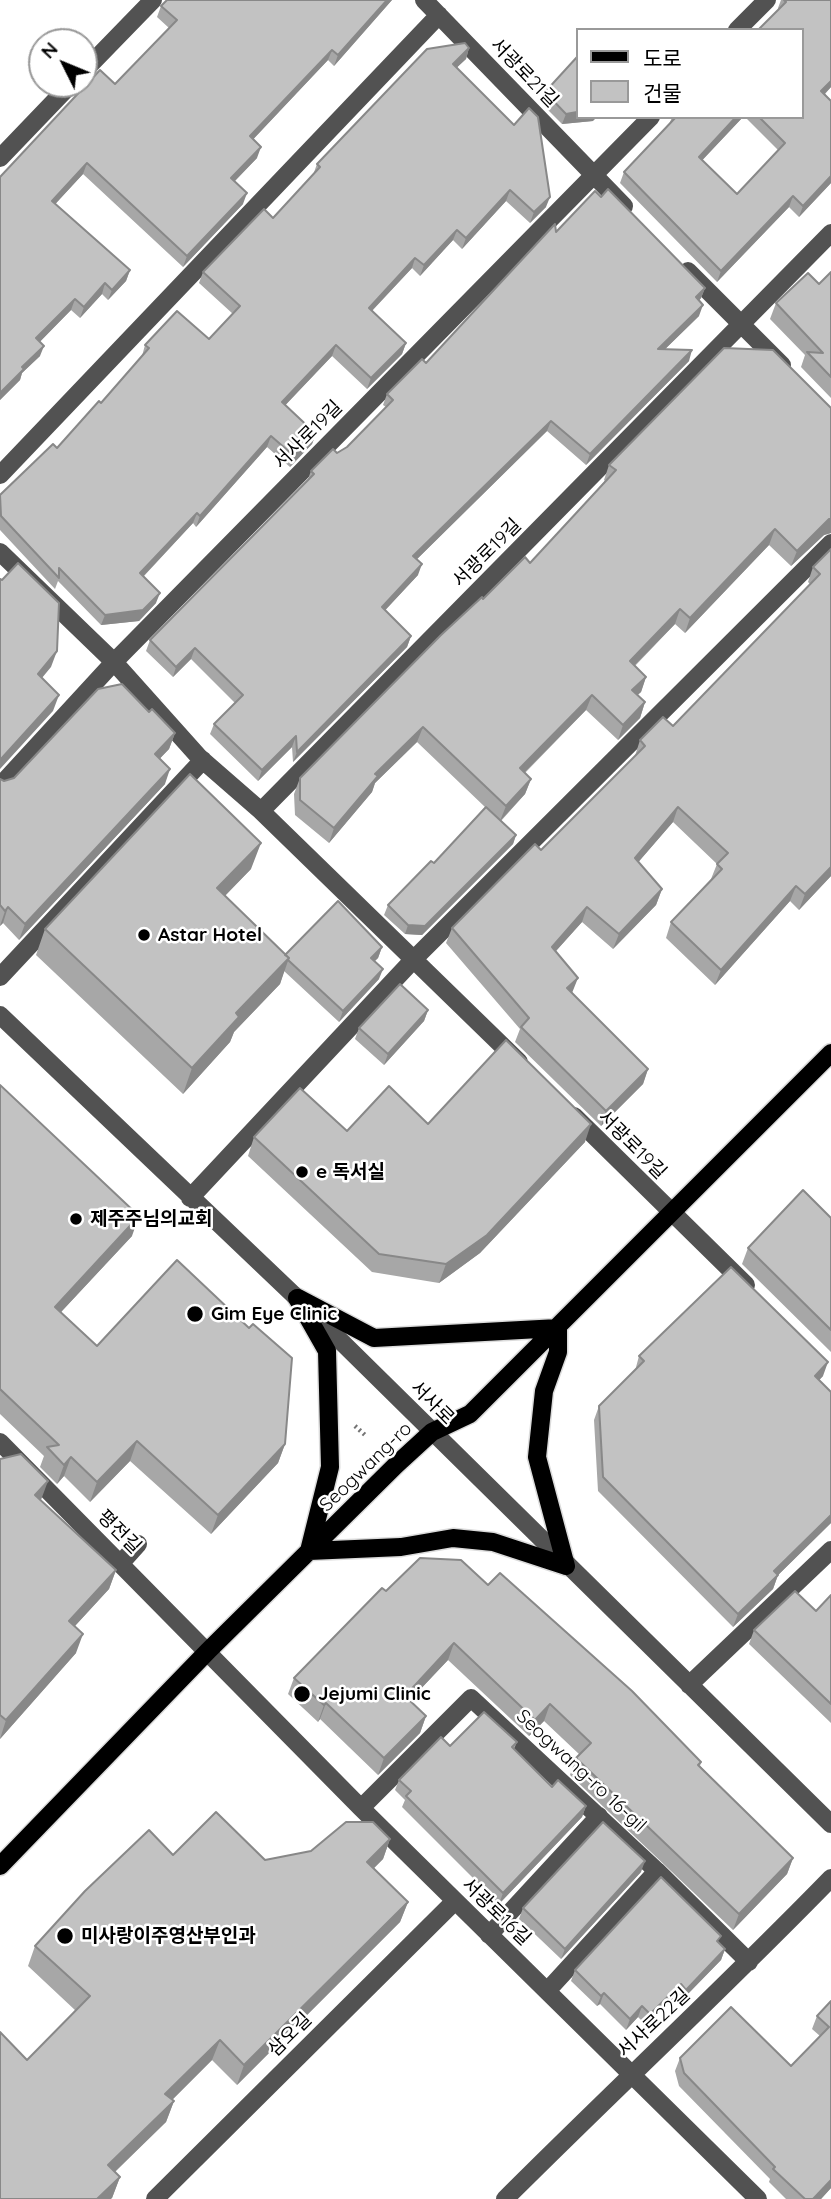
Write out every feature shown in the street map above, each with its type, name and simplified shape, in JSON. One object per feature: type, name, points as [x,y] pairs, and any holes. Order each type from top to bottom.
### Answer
[{"type":"main road","name":"Seogwang-ro","points":[[0,1866],[309,1551],[432,1432],[470,1414],[831,1052]]},
{"type":"main road","points":[[297,1298],[374,1338],[558,1328],[558,1352],[544,1391],[537,1457],[566,1566]]},
{"type":"main road","points":[[297,1298],[327,1350],[330,1465],[309,1551],[401,1547],[453,1538],[493,1542],[566,1566]]},
{"type":"street","points":[[98,57],[153,0]]},
{"type":"street","name":"서광로21길","points":[[424,0],[640,222]]},
{"type":"street","points":[[739,28],[766,0]]},
{"type":"street","points":[[0,475],[439,15]]},
{"type":"street","points":[[0,158],[58,98]]},
{"type":"street","name":"서사로19길","points":[[0,786],[114,662],[649,119]]},
{"type":"street","points":[[742,325],[831,233]]},
{"type":"street","points":[[677,260],[795,379]]},
{"type":"street","name":"서광로19길","points":[[261,811],[742,325]]},
{"type":"street","points":[[190,1198],[414,959],[831,543]]},
{"type":"street","points":[[0,552],[114,662],[203,760],[261,811],[531,1074]]},
{"type":"street","points":[[0,977],[203,760]]},
{"type":"street","name":"서사로","points":[[0,1015],[297,1298],[566,1566],[831,1824]]},
{"type":"street","name":"서광로19길","points":[[561,1103],[756,1295]]},
{"type":"street","name":"평전길","points":[[0,1443],[208,1651]]},
{"type":"street","points":[[121,1563],[138,1544]]},
{"type":"street","points":[[690,1685],[831,1549]]},
{"type":"street","name":"서광로16길","points":[[208,1651],[454,1901],[548,1990],[629,2075],[758,2199]]},
{"type":"street","name":"Seogwang-ro 16-gil","points":[[361,1808],[471,1698],[599,1816],[750,1962]]},
{"type":"street","points":[[489,1935],[599,1816]]},
{"type":"street","points":[[548,1990],[657,1871]]},
{"type":"street","name":"서사로22길","points":[[505,2199],[629,2075],[750,1962],[831,1878]]},
{"type":"street","name":"삼오길","points":[[155,2199],[454,1901]]},
{"type":"path","points":[[356,1426],[365,1435]]},
{"type":"building","points":[[167,0],[387,0],[338,55],[332,50],[250,136],[261,147],[231,178],[247,193],[187,256],[87,163],[52,201],[130,270],[112,290],[105,283],[84,307],[75,299],[36,338],[44,346],[0,393],[0,177],[74,98],[98,98],[100,70],[115,84],[177,20],[161,6]]},
{"type":"building","points":[[784,0],[831,0],[831,81],[821,91],[831,101],[831,176],[803,206],[793,196],[721,271],[624,172],[674,119],[734,119],[699,157],[737,194],[785,143],[761,119],[803,119],[803,28],[760,28],[786,2]]},
{"type":"building","points":[[465,43],[469,48],[453,64],[514,125],[529,108],[538,117],[550,197],[534,212],[510,190],[466,238],[457,230],[424,265],[415,258],[369,308],[406,343],[371,378],[336,345],[282,402],[316,434],[294,456],[271,436],[200,516],[197,513],[140,573],[160,593],[143,610],[105,615],[59,568],[59,578],[1,516],[0,495],[53,444],[57,448],[99,401],[101,403],[149,348],[145,345],[177,311],[209,339],[240,306],[203,272],[264,209],[273,218],[320,167],[317,164],[427,49]]},
{"type":"building","points":[[576,58],[576,112],[566,114],[545,92]]},
{"type":"building","points":[[608,189],[705,288],[696,297],[703,305],[658,349],[692,350],[590,454],[551,421],[413,556],[422,564],[382,607],[411,636],[297,752],[296,736],[262,770],[214,724],[243,695],[195,648],[176,667],[150,640],[314,474],[311,471],[333,449],[337,453],[347,447],[393,400],[387,394],[422,359],[426,363],[555,224],[556,232],[595,191],[601,197]]},
{"type":"building","points":[[831,272],[831,377],[807,352],[823,353],[776,303],[808,273],[819,284]]},
{"type":"building","points":[[724,348],[773,350],[831,408],[831,519],[797,551],[775,529],[690,618],[680,609],[630,661],[646,677],[632,690],[645,702],[623,725],[592,695],[520,768],[531,779],[506,806],[423,727],[375,774],[378,776],[334,828],[300,800],[300,778],[441,635],[482,597],[483,599],[525,557],[530,563],[616,470],[609,465]]},
{"type":"building","points":[[831,549],[831,867],[805,894],[796,886],[721,970],[671,922],[722,869],[717,864],[728,853],[678,807],[635,858],[662,889],[619,934],[587,907],[552,947],[578,978],[567,988],[648,1069],[606,1111],[521,1027],[529,1018],[452,928],[535,844],[541,850],[645,746],[640,740],[663,717],[673,726],[820,574],[813,567]]},
{"type":"building","points":[[18,563],[59,603],[57,651],[38,674],[59,695],[0,760],[0,579]]},
{"type":"building","points":[[122,684],[149,712],[152,709],[175,733],[155,754],[170,769],[25,924],[8,907],[5,911],[0,905],[0,779],[4,781],[14,778],[98,689]]},
{"type":"building","name":"Astar Hotel","points":[[190,774],[261,843],[217,888],[289,958],[236,1013],[239,1017],[192,1068],[45,929]]},
{"type":"building","points":[[486,807],[516,835],[425,926],[408,925],[388,905],[431,861],[434,863]]},
{"type":"building","points":[[338,901],[382,947],[371,958],[383,969],[343,1011],[285,955]]},
{"type":"building","points":[[400,984],[428,1010],[388,1054],[359,1028]]},
{"type":"building","points":[[506,1040],[591,1124],[487,1235],[446,1264],[379,1254],[254,1137],[300,1088],[347,1131],[389,1086],[428,1124]]},
{"type":"building","points":[[0,1085],[139,1216],[55,1307],[97,1346],[177,1260],[249,1328],[253,1324],[292,1358],[285,1444],[218,1515],[137,1441],[97,1482],[71,1457],[64,1465],[47,1447],[59,1445],[0,1389]]},
{"type":"building","points":[[803,1190],[831,1218],[831,1330],[748,1248]]},
{"type":"building","points":[[731,1267],[828,1362],[815,1376],[831,1392],[831,1515],[774,1571],[778,1575],[738,1614],[603,1477],[599,1406],[644,1361],[639,1356]]},
{"type":"building","points":[[21,1454],[48,1481],[35,1495],[116,1570],[69,1621],[83,1634],[6,1720],[0,1715],[0,1459]]},
{"type":"building","points":[[420,1558],[461,1560],[488,1585],[500,1573],[632,1691],[701,1762],[698,1765],[793,1858],[739,1914],[576,1758],[591,1743],[550,1704],[535,1720],[454,1643],[405,1696],[426,1716],[384,1758],[326,1703],[324,1705],[294,1678],[382,1588],[386,1591]]},
{"type":"building","points":[[795,1591],[816,1611],[831,1595],[831,1704],[754,1630]]},
{"type":"building","points":[[484,1712],[517,1742],[512,1747],[552,1787],[558,1780],[586,1806],[503,1893],[406,1796],[411,1791],[399,1780],[441,1737],[450,1746]]},
{"type":"building","points":[[216,1812],[265,1860],[311,1851],[346,1822],[373,1822],[390,1839],[367,1862],[408,1902],[244,2065],[220,2040],[165,2094],[174,2101],[108,2165],[120,2177],[97,2199],[0,2199],[0,2032],[27,2060],[90,1996],[35,1946],[85,1891],[149,1830],[173,1855]]},
{"type":"building","points":[[603,1822],[645,1861],[565,1949],[523,1908]]},
{"type":"building","points":[[661,1877],[721,1936],[717,1941],[725,1949],[686,1990],[681,1984],[650,2014],[642,2006],[630,2019],[604,1993],[601,1996],[575,1970]]},
{"type":"building","points":[[831,2001],[831,2180],[813,2199],[805,2199],[773,2169],[775,2167],[684,2073],[680,2058],[731,2007],[791,2066],[829,2027],[817,2016]]},
{"type":"place","name":"Astar Hotel","points":[[144,935]]},
{"type":"place","name":"e 독서실","points":[[302,1172]]},
{"type":"place","name":"제주주님의교회","points":[[76,1219]]},
{"type":"place","name":"Gim Eye Clinic","points":[[195,1314]]},
{"type":"place","name":"Jejumi Clinic","points":[[302,1694]]},
{"type":"place","name":"미사랑이주영산부인과","points":[[65,1936]]}]
